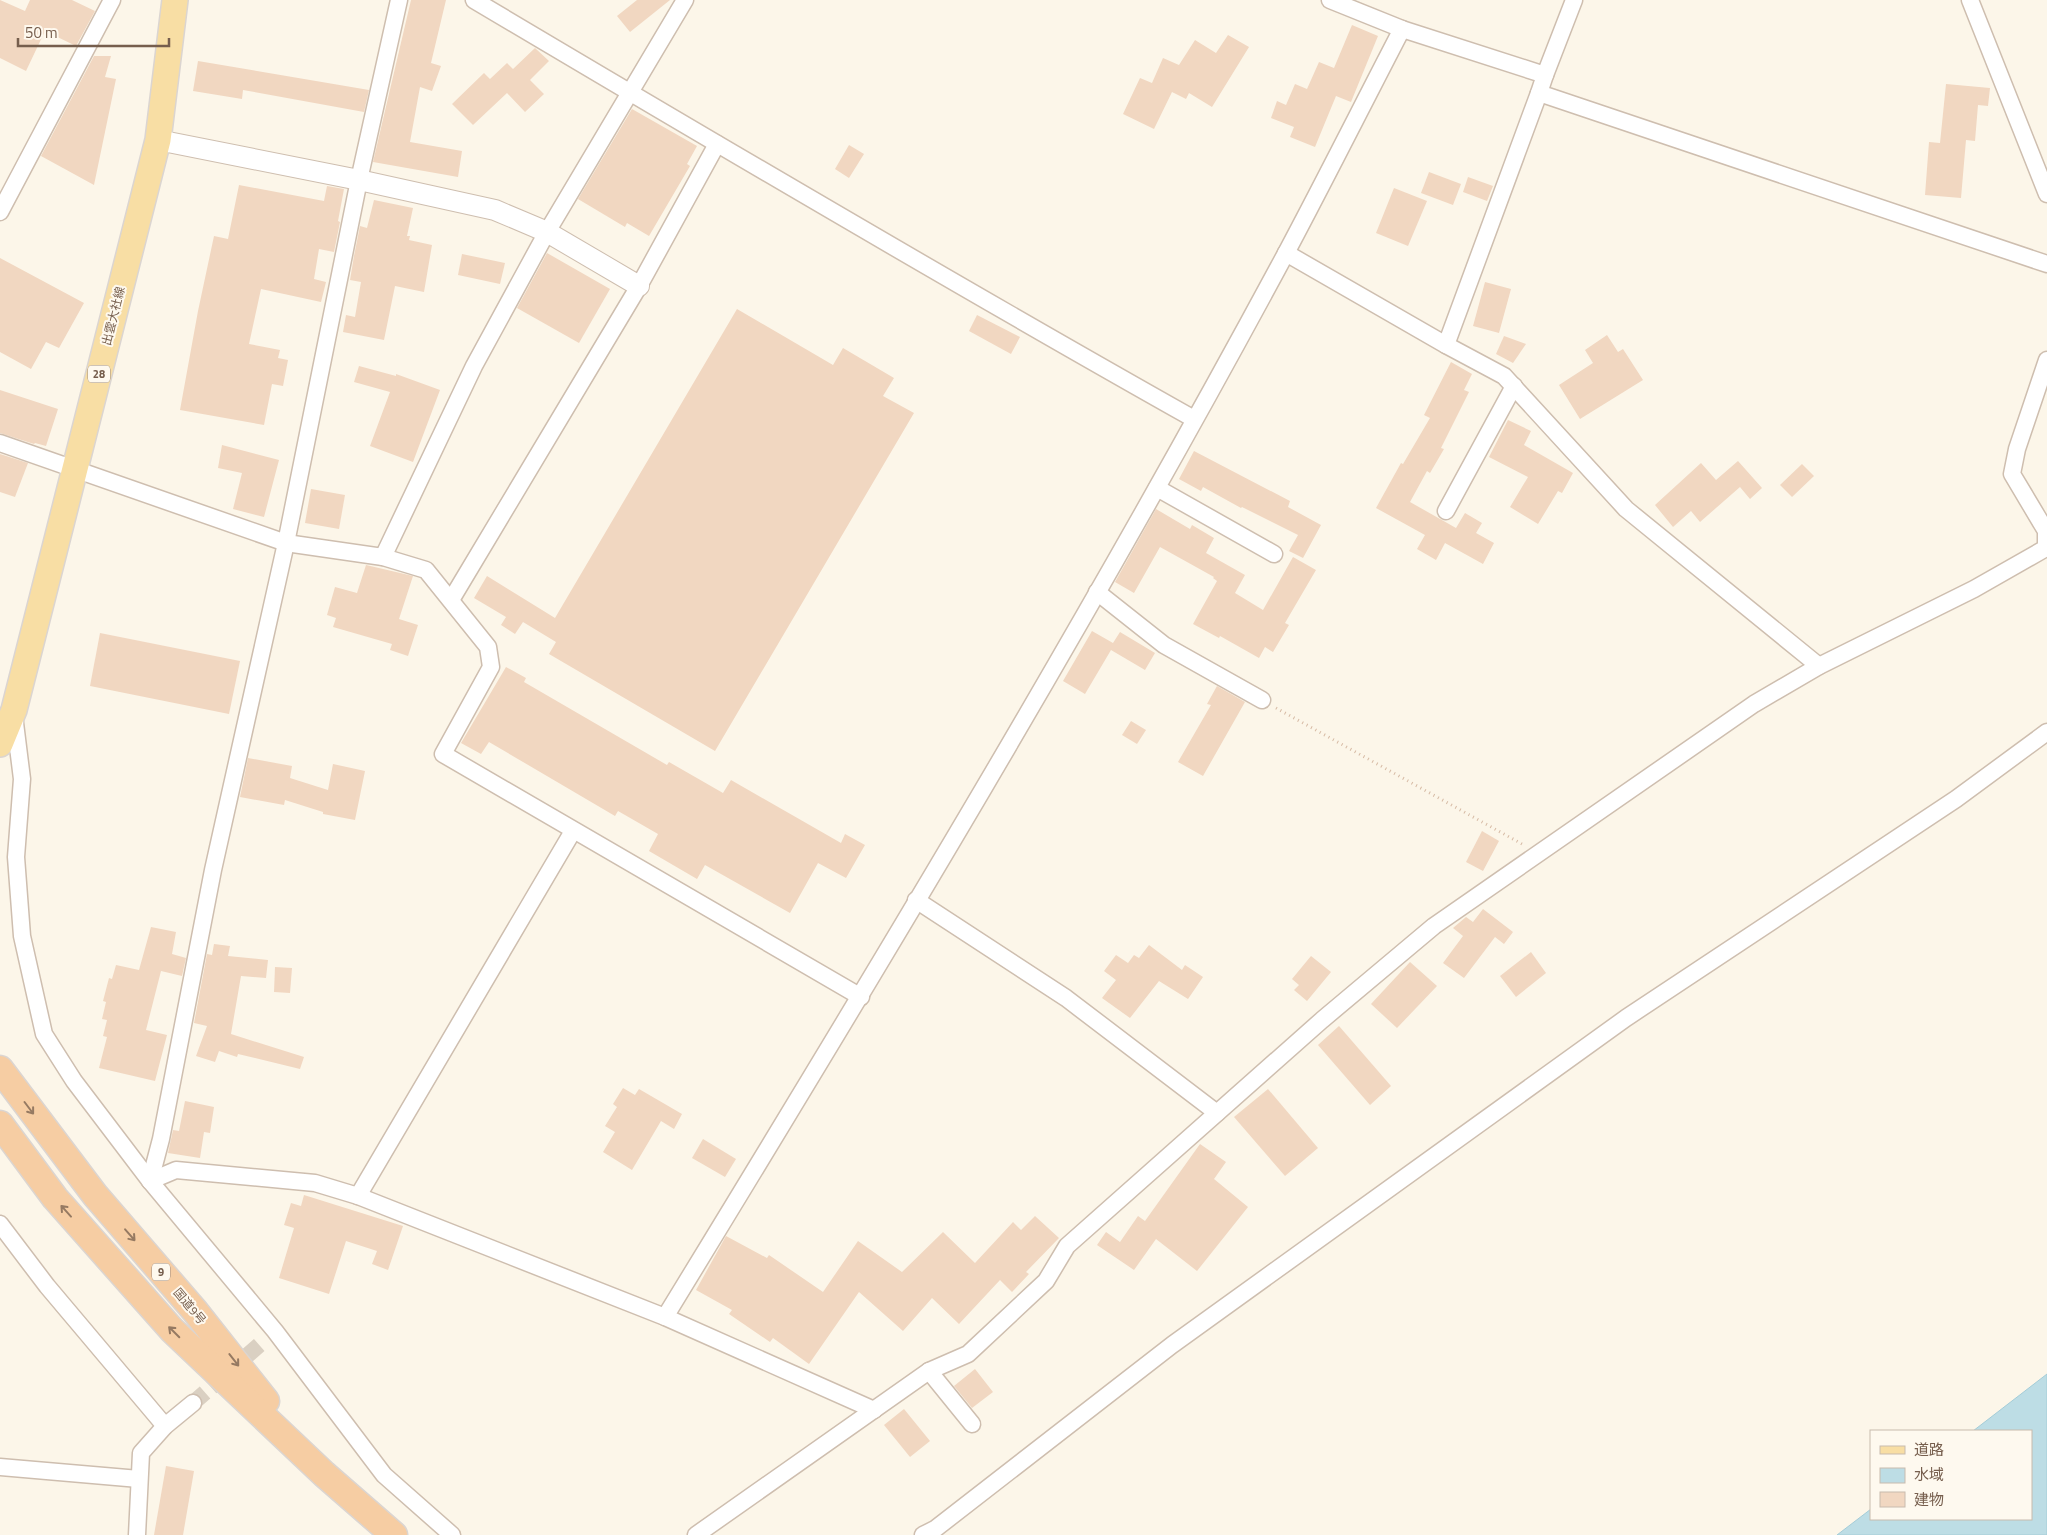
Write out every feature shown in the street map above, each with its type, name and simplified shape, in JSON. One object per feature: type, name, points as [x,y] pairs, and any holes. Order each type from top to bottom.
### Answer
[{"type":"highway","name":"国道9号","points":[[0,1069],[95,1195],[195,1311],[324,1474]]},
{"type":"highway","name":"国道9号","points":[[0,1124],[55,1198],[172,1330],[324,1474],[394,1535]]},
{"type":"main road","name":"出雲大社線","points":[[0,744],[14,710],[158,140],[175,0]]},
{"type":"street","points":[[0,212],[112,0]]},
{"type":"street","points":[[150,1181],[161,1139],[213,870],[286,543],[359,180],[399,0]]},
{"type":"street","points":[[474,0],[1050,338],[1194,419]]},
{"type":"street","points":[[383,557],[474,366],[547,232],[686,0]]},
{"type":"street","points":[[1330,0],[1402,29],[1545,75]]},
{"type":"street","points":[[1446,345],[1574,0]]},
{"type":"street","points":[[1970,0],[2047,194]]},
{"type":"street","points":[[665,1317],[861,996],[1157,488],[1286,253],[1402,29]]},
{"type":"street","points":[[1539,93],[2047,264]]},
{"type":"street","points":[[158,140],[359,180],[494,210],[547,232],[639,286]]},
{"type":"street","points":[[451,600],[639,286],[717,144]]},
{"type":"street","points":[[1286,253],[1446,345],[1504,376],[1626,509],[1819,666]]},
{"type":"street","points":[[696,1535],[929,1371],[968,1354],[1046,1282],[1067,1246],[1322,1020],[1434,926],[1754,704],[1819,666],[1974,589],[2046,548],[2046,531],[2012,474],[2017,449],[2047,360]]},
{"type":"street","points":[[1446,511],[1514,386]]},
{"type":"street","points":[[0,443],[286,543],[383,557],[426,570],[488,647],[491,667],[443,754],[573,831],[861,996]]},
{"type":"street","points":[[1157,488],[1274,554]]},
{"type":"street","points":[[1097,592],[1164,645],[1262,700]]},
{"type":"street","points":[[14,710],[22,779],[16,857],[22,936],[44,1034],[74,1082],[270,1336],[384,1475],[452,1535]]},
{"type":"street","points":[[922,1535],[935,1529],[1172,1345],[1626,1018],[1956,799],[2047,732]]},
{"type":"street","points":[[358,1196],[573,831]]},
{"type":"street","points":[[916,900],[1066,998],[1217,1112]]},
{"type":"street","points":[[150,1181],[176,1170],[315,1183],[358,1196],[665,1317],[874,1410]]},
{"type":"street","points":[[0,1224],[47,1286],[165,1426]]},
{"type":"street","points":[[929,1371],[972,1424]]},
{"type":"street","points":[[137,1535],[141,1453],[165,1426],[193,1403]]},
{"type":"street","points":[[0,1467],[139,1479]]},
{"type":"path","points":[[1262,700],[1540,854]]},
{"type":"water","points":[[2047,1374],[2047,1535],[1837,1535],[1870,1510],[1870,1520],[2032,1520],[2032,1430],[1974,1430]]},
{"type":"building","points":[[0,0],[25,11],[30,0],[72,0],[95,11],[76,46],[45,31],[26,71],[0,58]]},
{"type":"building","points":[[411,0],[446,0],[431,63],[441,66],[432,91],[420,87],[410,142],[462,151],[458,177],[373,162]]},
{"type":"building","points":[[637,0],[670,0],[630,32],[617,16]]},
{"type":"building","points":[[1352,25],[1378,36],[1351,102],[1336,96],[1315,147],[1290,137],[1294,127],[1271,118],[1277,101],[1286,105],[1295,84],[1307,89],[1319,62],[1334,68]]},
{"type":"building","points":[[1228,35],[1249,47],[1212,107],[1189,93],[1186,99],[1172,92],[1154,129],[1123,114],[1140,78],[1152,83],[1163,58],[1179,65],[1195,40],[1216,53]]},
{"type":"building","points":[[535,48],[549,61],[530,80],[544,94],[525,112],[507,93],[473,125],[452,104],[484,73],[490,79],[507,63],[513,69]]},
{"type":"building","points":[[94,56],[111,56],[105,77],[116,79],[94,185],[41,156]]},
{"type":"building","points":[[198,61],[369,90],[364,112],[243,90],[242,99],[193,91]]},
{"type":"building","points":[[1946,84],[1990,88],[1988,106],[1978,105],[1975,141],[1966,140],[1961,198],[1925,195],[1929,142],[1940,143]]},
{"type":"building","points":[[632,109],[697,146],[687,164],[690,166],[649,236],[627,223],[625,227],[578,199]]},
{"type":"building","points":[[849,145],[864,154],[849,178],[835,169]]},
{"type":"building","points":[[1429,172],[1461,184],[1453,205],[1421,193]]},
{"type":"building","points":[[1468,177],[1493,186],[1487,201],[1463,192]]},
{"type":"building","points":[[239,185],[324,201],[327,186],[344,189],[334,252],[319,249],[314,279],[326,282],[321,302],[261,289],[249,344],[280,350],[278,358],[288,360],[283,386],[272,384],[264,425],[180,410],[214,236],[228,239]]},
{"type":"building","points":[[1394,188],[1427,201],[1408,246],[1376,233]]},
{"type":"building","points":[[374,200],[413,208],[407,236],[410,236],[409,240],[432,245],[424,292],[395,286],[384,340],[343,332],[346,315],[355,317],[361,282],[350,280],[360,226],[367,228]]},
{"type":"building","points":[[547,253],[610,289],[579,343],[517,308]]},
{"type":"building","points":[[462,254],[505,263],[500,284],[458,275]]},
{"type":"building","points":[[0,258],[84,303],[59,348],[46,342],[31,369],[0,352]]},
{"type":"building","points":[[1485,282],[1511,289],[1499,333],[1473,326]]},
{"type":"building","points":[[737,309],[833,365],[843,348],[894,378],[883,396],[914,413],[715,751],[549,654],[556,642],[523,622],[515,634],[501,625],[506,617],[474,598],[487,576],[555,618]]},
{"type":"building","points":[[977,315],[1020,337],[1011,354],[969,331]]},
{"type":"building","points":[[1607,335],[1618,352],[1623,349],[1643,380],[1580,419],[1559,385],[1593,363],[1585,350]]},
{"type":"building","points":[[1504,336],[1526,344],[1513,363],[1496,354]]},
{"type":"building","points":[[1451,362],[1472,374],[1464,390],[1469,392],[1441,448],[1444,449],[1430,473],[1427,471],[1410,502],[1456,528],[1465,513],[1482,523],[1476,533],[1494,543],[1483,564],[1445,543],[1436,560],[1417,549],[1425,535],[1376,508],[1401,463],[1403,464],[1430,418],[1424,415]]},
{"type":"building","points":[[359,366],[396,376],[396,374],[440,390],[413,462],[370,446],[390,392],[354,382]]},
{"type":"building","points":[[0,390],[58,409],[46,446],[0,433]]},
{"type":"building","points":[[1508,420],[1531,431],[1524,445],[1573,473],[1562,493],[1558,491],[1538,524],[1510,507],[1528,477],[1489,457]]},
{"type":"building","points":[[222,445],[279,460],[264,517],[233,509],[242,473],[218,468]]},
{"type":"building","points":[[1194,451],[1290,501],[1288,507],[1321,525],[1303,558],[1289,551],[1298,535],[1241,508],[1203,487],[1201,491],[1179,479]]},
{"type":"building","points":[[0,454],[28,463],[15,497],[0,492]]},
{"type":"building","points":[[1738,461],[1762,488],[1750,499],[1740,487],[1700,522],[1691,511],[1673,527],[1655,505],[1701,463],[1716,480]]},
{"type":"building","points":[[1802,464],[1814,476],[1792,497],[1780,485]]},
{"type":"building","points":[[311,489],[345,495],[339,529],[305,523]]},
{"type":"building","points":[[1156,509],[1190,529],[1192,525],[1214,538],[1206,553],[1245,575],[1235,593],[1263,610],[1293,557],[1316,570],[1285,623],[1289,625],[1273,652],[1265,647],[1259,658],[1220,636],[1219,638],[1193,624],[1217,581],[1214,577],[1160,547],[1134,593],[1115,582]]},
{"type":"building","points":[[366,565],[413,576],[399,619],[418,625],[408,656],[390,650],[392,644],[333,627],[336,618],[327,615],[335,587],[357,593]]},
{"type":"building","points":[[1092,631],[1113,643],[1120,632],[1155,653],[1145,670],[1111,650],[1085,694],[1063,681]]},
{"type":"building","points":[[100,633],[240,661],[229,714],[90,686]]},
{"type":"building","points":[[506,667],[526,678],[524,682],[667,765],[669,762],[723,793],[731,780],[841,843],[845,834],[865,845],[846,878],[818,863],[790,913],[705,865],[697,879],[649,851],[658,834],[618,811],[615,816],[489,742],[481,754],[461,743]]},
{"type":"building","points":[[1217,686],[1245,702],[1203,776],[1178,762],[1211,705],[1207,704]]},
{"type":"building","points":[[1131,721],[1146,730],[1137,744],[1122,735]]},
{"type":"building","points":[[248,758],[292,766],[290,778],[328,790],[333,764],[365,771],[355,820],[323,814],[323,812],[285,800],[284,805],[240,797]]},
{"type":"building","points":[[1482,831],[1499,841],[1483,871],[1466,862]]},
{"type":"building","points":[[1483,909],[1513,932],[1504,944],[1495,937],[1464,978],[1443,963],[1463,936],[1453,928],[1466,917],[1473,922]]},
{"type":"building","points":[[151,927],[176,932],[172,954],[186,958],[182,976],[161,971],[146,1030],[167,1035],[155,1081],[99,1068],[107,1037],[103,1036],[107,1020],[102,1019],[106,1002],[103,1001],[109,978],[112,979],[116,965],[139,970]]},
{"type":"building","points":[[214,944],[230,946],[228,956],[268,960],[266,978],[241,976],[231,1034],[304,1057],[300,1069],[238,1054],[237,1057],[219,1051],[215,1062],[196,1056],[207,1026],[194,1023],[207,954],[212,955]]},
{"type":"building","points":[[1149,945],[1182,970],[1185,965],[1203,977],[1188,999],[1159,981],[1130,1018],[1102,998],[1116,980],[1104,971],[1116,955],[1128,963],[1134,955],[1139,958]]},
{"type":"building","points":[[1531,952],[1546,973],[1516,997],[1500,976]]},
{"type":"building","points":[[1311,956],[1331,972],[1307,1001],[1294,990],[1299,985],[1292,979]]},
{"type":"building","points":[[1410,962],[1437,986],[1397,1028],[1371,1004]]},
{"type":"building","points":[[275,967],[292,968],[290,993],[274,992]]},
{"type":"building","points":[[1339,1026],[1391,1086],[1370,1105],[1318,1045]]},
{"type":"building","points":[[623,1088],[635,1095],[639,1089],[682,1114],[674,1129],[661,1121],[632,1170],[603,1152],[615,1132],[605,1126],[617,1107],[613,1104]]},
{"type":"building","points":[[1268,1089],[1318,1148],[1285,1176],[1234,1117]]},
{"type":"building","points":[[185,1101],[214,1107],[210,1133],[204,1132],[200,1158],[168,1153],[173,1130],[179,1131]]},
{"type":"building","points":[[703,1139],[736,1159],[725,1177],[692,1158]]},
{"type":"building","points":[[1200,1144],[1226,1162],[1214,1179],[1248,1207],[1197,1271],[1156,1239],[1134,1270],[1097,1245],[1106,1232],[1120,1242],[1138,1216],[1145,1221]]},
{"type":"building","points":[[304,1195],[403,1226],[388,1270],[372,1264],[377,1251],[346,1241],[329,1294],[279,1278],[294,1228],[284,1225],[291,1203],[301,1206]]},
{"type":"building","points":[[1035,1216],[1059,1238],[1026,1272],[1029,1274],[1012,1292],[1000,1280],[959,1324],[932,1298],[903,1331],[859,1292],[809,1364],[773,1338],[770,1342],[729,1314],[732,1310],[696,1290],[726,1236],[767,1258],[769,1255],[823,1292],[858,1241],[902,1272],[943,1232],[975,1263],[1013,1222],[1021,1230]]},
{"type":"building","points":[[975,1369],[993,1392],[972,1408],[954,1386]]},
{"type":"building","points":[[904,1409],[930,1441],[910,1457],[884,1425]]},
{"type":"building","points":[[166,1466],[194,1471],[183,1535],[154,1535]]},
{"type":"tunnel","points":[[193,1403],[265,1340]]}]
